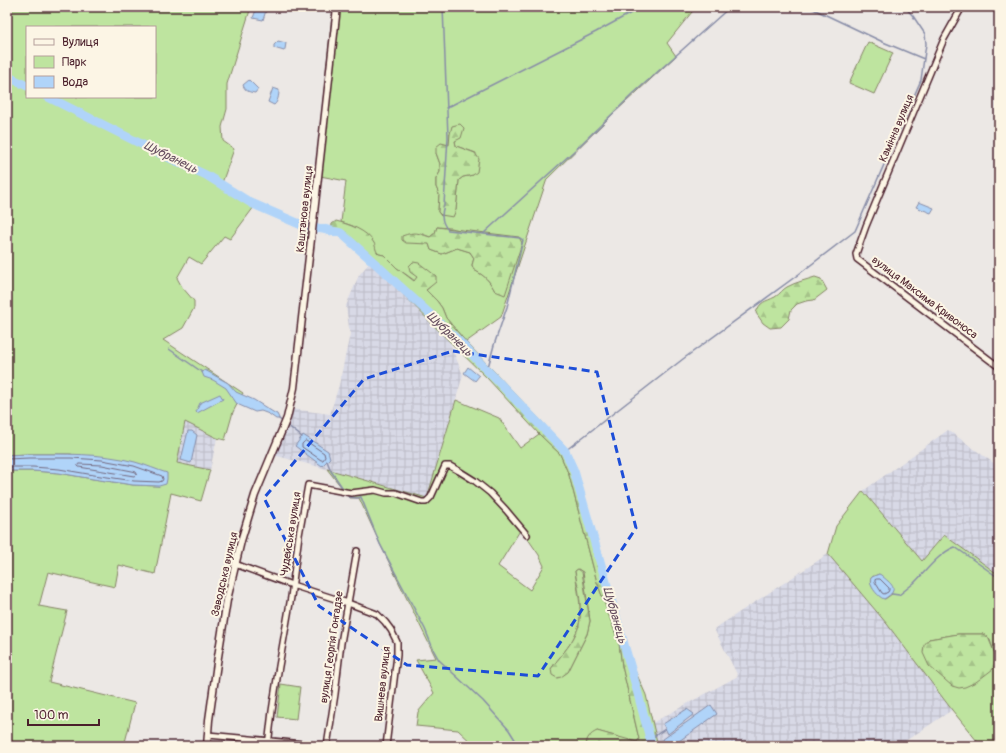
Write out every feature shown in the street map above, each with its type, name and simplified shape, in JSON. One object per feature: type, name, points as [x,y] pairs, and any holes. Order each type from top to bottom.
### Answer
[{"type":"main road","name":"Каштанова вулиця","points":[[288,416],[294,388],[337,7]]},
{"type":"main road","name":"Заводська вулиця","points":[[207,746],[216,663],[226,600],[241,541],[255,495],[288,416]]},
{"type":"street","name":"Камінна вулиця","points":[[857,258],[856,254],[866,226],[944,39],[962,7]]},
{"type":"street","name":"вулиця Максима Кривоноса","points":[[857,258],[999,367]]},
{"type":"street","name":"Чудейська вулиця","points":[[268,743],[291,597],[299,535],[309,484],[351,493],[375,490],[386,493],[396,493],[426,502],[431,497],[445,466],[450,466],[475,481],[490,493],[527,535]]},
{"type":"street","name":"вулиця Георгія Гонгадзе","points":[[325,746],[335,694],[341,643],[357,551]]},
{"type":"street","name":"Вишнева вулиця","points":[[236,564],[292,585],[348,603],[376,614],[385,622],[391,630],[396,642],[397,655],[386,746]]},
{"type":"street","points":[[208,735],[268,743],[325,746]]},
{"type":"highlighted area","points":[[453,351],[597,372],[636,528],[538,676],[407,665],[319,606],[264,498],[364,379]]},
{"type":"shaded area","points":[[370,262],[449,341],[463,375],[427,498],[273,455],[291,409],[330,414],[339,385],[350,334],[346,306],[359,275]]},
{"type":"shaded area","points":[[185,421],[217,438],[210,470],[177,463]]},
{"type":"shaded area","points":[[948,430],[999,467],[999,575],[944,535],[922,561],[863,491]]},
{"type":"shaded area","points":[[828,554],[887,624],[952,710],[898,746],[658,746],[652,723],[738,676],[714,629]]},
{"type":"green space","points":[[7,7],[251,7],[227,84],[227,109],[222,127],[223,141],[234,149],[222,183],[245,196],[254,207],[230,239],[224,236],[201,264],[189,257],[177,278],[182,287],[194,301],[194,308],[183,328],[163,340],[243,393],[233,412],[225,440],[217,438],[185,422],[177,463],[210,470],[201,501],[171,493],[155,574],[119,565],[115,587],[48,572],[39,606],[67,611],[49,682],[135,703],[124,746],[7,746],[7,471],[59,473],[133,485],[159,486],[71,454],[7,455]]},
{"type":"green space","points":[[333,7],[696,7],[667,43],[676,56],[614,113],[547,179],[501,317],[466,342],[446,318],[437,301],[426,290],[430,287],[417,277],[415,281],[397,268],[384,255],[379,254],[376,251],[373,242],[353,226],[341,222],[346,181],[315,175]],"holes":[[[450,134],[455,141],[456,146],[476,153],[473,175],[463,177],[459,180],[456,210],[441,216],[438,212],[439,194],[436,187],[436,179],[440,172],[440,164],[436,153],[449,145]],[[437,227],[450,228],[522,243],[495,291],[491,284],[481,274],[474,270],[472,265],[474,258],[470,252],[457,248],[442,254],[431,250],[429,244],[420,233],[430,237],[435,233]]]},
{"type":"green space","points":[[868,42],[893,53],[874,94],[849,83]]},
{"type":"green space","points":[[460,124],[464,128],[461,138],[455,141],[456,146],[475,153],[479,159],[477,172],[459,180],[456,210],[453,217],[441,215],[438,212],[439,194],[436,187],[436,179],[440,172],[440,164],[436,153],[436,147],[441,143],[449,145],[452,126]]},
{"type":"green space","points":[[336,221],[367,234],[374,243],[379,254],[384,255],[397,268],[414,281],[417,277],[410,272],[409,266],[413,262],[419,263],[436,276],[436,282],[426,290],[442,308],[446,318],[466,342],[566,447],[576,473],[622,641],[646,695],[658,746],[587,746],[588,739],[597,731],[637,742],[639,739],[622,666],[619,643],[597,582],[569,475],[560,454],[539,434],[487,378],[370,262],[339,236],[331,234],[332,224]]},
{"type":"green space","points":[[437,227],[519,237],[522,243],[505,295],[495,291],[491,284],[481,274],[474,270],[472,265],[474,258],[470,252],[457,248],[442,254],[431,250],[429,244],[406,243],[402,240],[402,236],[410,233],[430,237],[435,233]]},
{"type":"green space","points":[[815,277],[821,279],[827,290],[814,300],[797,304],[791,310],[789,319],[781,327],[770,328],[763,323],[756,313],[761,304],[775,297],[790,285]]},
{"type":"green space","points":[[456,400],[499,418],[520,448],[539,434],[560,454],[569,475],[597,582],[619,643],[622,666],[639,739],[637,743],[597,731],[586,743],[587,746],[475,746],[458,730],[416,726],[418,712],[434,693],[416,660],[436,658],[359,498],[350,498],[327,469],[427,498]],"holes":[[[521,529],[539,555],[544,566],[530,590],[498,566]],[[578,569],[583,572],[590,621],[587,634],[568,672],[551,669],[571,643],[579,626],[580,603],[575,571]]]},
{"type":"green space","points":[[863,491],[922,561],[944,535],[999,575],[999,746],[981,746],[887,624],[828,554],[836,526]],"holes":[[[879,574],[892,594],[885,599],[877,593],[871,583],[872,577]],[[958,634],[983,634],[990,640],[997,661],[929,639]]]},
{"type":"green space","points":[[578,569],[582,572],[590,621],[587,634],[568,672],[557,678],[552,675],[551,669],[571,643],[579,626],[580,602],[575,571]]},
{"type":"green space","points":[[958,634],[983,634],[988,637],[997,661],[993,669],[976,682],[959,688],[952,686],[929,666],[923,653],[924,645],[929,639]]},
{"type":"green space","points":[[281,684],[300,687],[296,719],[277,717]]},
{"type":"water","points":[[257,7],[267,7],[263,20],[253,18]]},
{"type":"water","points":[[278,41],[286,43],[284,51],[274,48],[274,45]]},
{"type":"water","points":[[249,80],[258,89],[255,93],[245,89],[243,85]]},
{"type":"water","points":[[273,88],[279,90],[277,100],[274,105],[268,102]]},
{"type":"water","points":[[919,202],[934,208],[931,213],[916,207]]},
{"type":"water","points":[[468,367],[479,376],[475,381],[464,373]]},
{"type":"water","points":[[205,370],[228,383],[236,392],[254,400],[277,414],[279,419],[276,419],[261,411],[255,412],[237,404],[226,388],[213,380],[204,377],[202,372]]},
{"type":"water","points":[[220,394],[223,399],[197,413],[196,412],[200,403]]},
{"type":"water","points":[[188,431],[192,431],[197,435],[191,463],[181,460]]},
{"type":"water","points":[[303,435],[328,451],[330,458],[322,466],[295,446]]},
{"type":"water","points":[[7,455],[82,455],[122,459],[139,463],[167,473],[166,484],[159,486],[133,485],[59,473],[7,471]]},
{"type":"water","points":[[879,574],[893,587],[892,592],[884,599],[876,593],[870,583],[872,577]]},
{"type":"water","points":[[711,705],[717,714],[672,746],[662,746],[659,742]]},
{"type":"water","points":[[687,709],[694,714],[668,734],[663,724]]},
{"type":"waterway","points":[[443,7],[448,137],[444,205],[442,212],[443,221],[448,230],[520,238],[523,240],[507,307],[487,371]]},
{"type":"waterway","points":[[446,108],[642,7]]},
{"type":"waterway","points":[[484,233],[574,151],[634,93],[730,7]]},
{"type":"waterway","points":[[809,7],[883,42],[924,59]]},
{"type":"waterway","points":[[565,451],[683,359],[855,231],[921,80],[926,44],[925,34],[905,7]]},
{"type":"waterway","name":"Шубранець","points":[[7,76],[26,86]]},
{"type":"waterway","name":"Шубранець","points":[[50,98],[206,175],[251,203],[304,226],[341,233],[457,339],[565,451],[574,471],[652,746]]},
{"type":"waterway","points":[[169,349],[202,372]]},
{"type":"waterway","points":[[279,419],[284,423]]},
{"type":"waterway","points":[[287,425],[302,437]]},
{"type":"waterway","points":[[327,461],[331,471],[344,490]]},
{"type":"waterway","points":[[346,494],[349,497],[361,497],[380,544],[425,629],[439,660],[483,701],[509,730],[519,746]]},
{"type":"waterway","points":[[892,594],[899,595],[914,583],[938,558],[955,547],[999,578]]},
{"type":"waterway","points":[[650,739],[665,729]]}]
